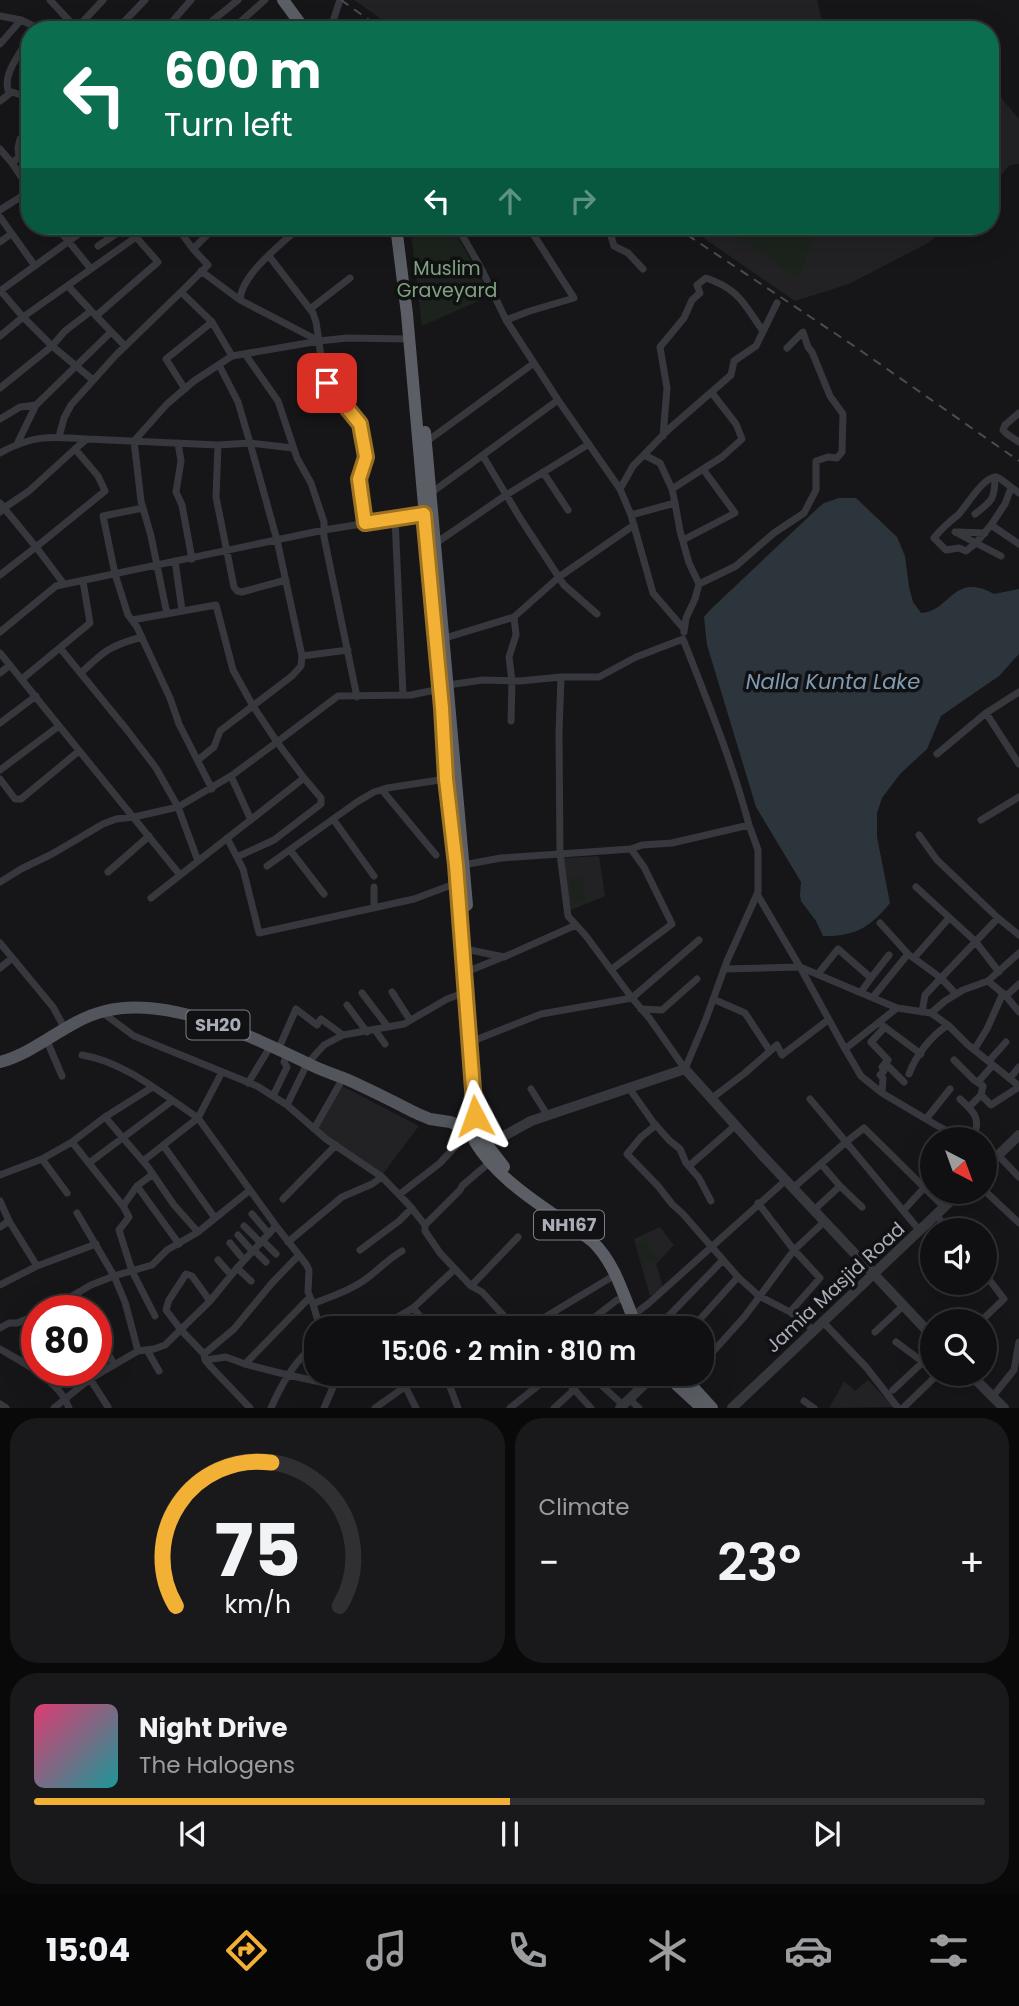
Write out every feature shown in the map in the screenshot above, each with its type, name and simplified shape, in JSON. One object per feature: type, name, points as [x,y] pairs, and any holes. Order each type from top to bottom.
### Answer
[{"type":"highway","points":[[273,0],[288,21]]},
{"type":"highway","points":[[283,0],[298,21]]},
{"type":"highway","points":[[397,235],[478,1039],[477,1136]]},
{"type":"highway","points":[[404,235],[444,638],[446,779],[460,865],[457,883],[477,1136]]},
{"type":"highway","name":"NH167","points":[[477,1136],[490,1162],[540,1206],[594,1243],[615,1275],[632,1316]]},
{"type":"highway","name":"NH167","points":[[477,1136],[529,1190],[599,1238],[609,1250],[638,1316]]},
{"type":"highway","points":[[678,1386],[702,1408]]},
{"type":"highway","points":[[692,1386],[712,1408]]},
{"type":"main road","name":"SH20","points":[[0,1062],[16,1058],[65,1029],[101,1012],[126,1007],[150,1008],[199,1019],[343,1078],[430,1119],[450,1122],[477,1136]]},
{"type":"street","points":[[50,0],[69,21]]},
{"type":"street","points":[[89,0],[95,8]]},
{"type":"street","points":[[83,21],[103,0]]},
{"type":"street","points":[[173,21],[191,0]]},
{"type":"street","points":[[212,21],[238,0]]},
{"type":"street","points":[[241,21],[265,0]]},
{"type":"street","points":[[333,21],[340,0]]},
{"type":"street","points":[[124,21],[142,1]]},
{"type":"street","points":[[0,16],[21,20]]},
{"type":"street","points":[[0,44],[21,20]]},
{"type":"street","points":[[9,93],[7,82],[10,71],[21,52]]},
{"type":"street","points":[[0,101],[9,93],[21,94]]},
{"type":"street","points":[[12,163],[19,157],[21,138]]},
{"type":"street","points":[[0,150],[21,177]]},
{"type":"street","points":[[0,210],[21,197]]},
{"type":"street","points":[[0,217],[35,266]]},
{"type":"street","points":[[0,242],[11,234]]},
{"type":"street","points":[[63,235],[91,269]]},
{"type":"street","points":[[78,235],[0,291],[51,346],[93,380]]},
{"type":"street","points":[[98,246],[115,235]]},
{"type":"street","points":[[59,437],[71,405],[125,346],[208,265],[183,235]]},
{"type":"street","points":[[193,248],[207,235]]},
{"type":"street","points":[[240,300],[246,281],[291,235]]},
{"type":"street","points":[[463,235],[506,320],[620,489],[631,515],[653,593],[684,629]]},
{"type":"street","points":[[506,320],[530,310],[574,298],[534,235]]},
{"type":"street","points":[[611,235],[614,246],[628,253],[643,269]]},
{"type":"street","points":[[0,336],[136,237],[158,262],[93,313],[65,331],[0,388]]},
{"type":"street","points":[[269,256],[310,309],[316,322],[327,383],[360,424],[366,457],[359,479],[365,523]]},
{"type":"street","points":[[201,271],[240,300],[319,341]]},
{"type":"street","points":[[310,309],[350,278]]},
{"type":"street","points":[[663,436],[667,388],[660,347],[684,318],[692,300],[700,293],[697,285],[706,278],[725,285],[740,298],[763,331]]},
{"type":"street","points":[[68,286],[125,346]]},
{"type":"street","points":[[181,292],[212,322],[232,356]]},
{"type":"street","points":[[620,489],[633,466],[669,429],[731,375],[734,361],[756,346],[777,303]]},
{"type":"street","points":[[185,388],[166,359],[212,322]]},
{"type":"street","points":[[18,442],[36,405],[111,332]]},
{"type":"street","points":[[699,584],[736,566],[774,533],[804,513],[816,490],[816,460],[837,458],[842,452],[844,414],[830,396],[803,332],[787,348]]},
{"type":"street","points":[[167,614],[143,508],[134,441],[185,388],[232,356],[347,338],[408,339]]},
{"type":"street","points":[[244,354],[278,401],[293,448],[311,483],[324,522],[357,697]]},
{"type":"street","points":[[426,442],[534,363]]},
{"type":"street","points":[[198,760],[214,747],[220,731],[292,676],[301,666],[302,656],[277,540],[250,443],[238,402],[219,365]]},
{"type":"street","points":[[672,489],[742,439],[736,424],[712,393]]},
{"type":"street","points":[[431,493],[558,400]]},
{"type":"street","points":[[0,419],[20,407],[36,405]]},
{"type":"street","points":[[1019,413],[1003,430],[1019,442]]},
{"type":"street","points":[[0,453],[18,442],[59,437],[218,445],[250,443],[293,448]]},
{"type":"street","points":[[64,584],[1,508],[29,491],[87,439]]},
{"type":"street","points":[[178,443],[181,461],[176,492],[182,505],[192,559]]},
{"type":"street","points":[[436,543],[506,495],[589,444]]},
{"type":"street","points":[[218,445],[216,497],[234,587],[242,592],[286,580]]},
{"type":"street","points":[[0,575],[104,491],[98,476],[75,449]]},
{"type":"street","points":[[483,456],[564,585],[597,614]]},
{"type":"street","points":[[400,1194],[477,1136],[502,1137],[531,1121],[685,1069],[757,894],[758,849],[720,734],[683,639],[686,618],[699,584],[683,540],[672,489],[660,463],[644,456]]},
{"type":"street","points":[[683,540],[735,513],[703,469]]},
{"type":"street","points":[[544,472],[568,510]]},
{"type":"street","points":[[995,477],[1019,493]]},
{"type":"street","points":[[975,514],[992,501],[995,477]]},
{"type":"street","points":[[995,477],[979,488],[934,538],[946,550],[959,548],[966,551],[976,542],[1005,504],[1011,488]]},
{"type":"street","points":[[631,515],[675,503]]},
{"type":"street","points":[[143,508],[103,516],[115,574],[128,615],[142,637],[179,724],[212,789]]},
{"type":"street","points":[[0,632],[56,586],[324,530],[424,514]]},
{"type":"street","points":[[395,518],[403,695]]},
{"type":"street","points":[[950,520],[960,541],[959,548]]},
{"type":"street","points":[[444,638],[514,617],[559,577],[634,525]]},
{"type":"street","points":[[990,525],[1019,544]]},
{"type":"street","points":[[955,532],[985,533]]},
{"type":"street","points":[[955,532],[996,552]]},
{"type":"street","points":[[175,561],[182,610]]},
{"type":"street","points":[[22,679],[90,623],[83,580]]},
{"type":"street","points":[[132,620],[216,605],[233,670],[277,742],[321,798],[321,804],[274,840],[237,857]]},
{"type":"street","points":[[511,721],[512,681],[509,657],[516,635],[514,617]]},
{"type":"street","points":[[81,673],[105,650],[118,643],[142,637]]},
{"type":"street","points":[[0,882],[103,824],[178,807],[212,789],[338,696],[424,694],[444,687],[483,680],[598,677],[636,657],[683,639]]},
{"type":"street","points":[[60,648],[156,768],[178,807],[198,861]]},
{"type":"street","points":[[302,656],[348,650]]},
{"type":"street","points":[[0,653],[180,875]]},
{"type":"street","points":[[0,673],[10,665]]},
{"type":"street","points":[[561,677],[560,854],[568,916],[612,970],[685,1069],[920,1324]]},
{"type":"street","points":[[937,754],[986,713],[1019,692]]},
{"type":"street","points":[[0,723],[36,696]]},
{"type":"street","points":[[986,713],[1019,765]]},
{"type":"street","points":[[0,770],[60,726]]},
{"type":"street","points":[[0,779],[15,799],[21,799],[79,751]]},
{"type":"street","points":[[231,776],[251,820]]},
{"type":"street","points":[[151,898],[304,778]]},
{"type":"street","points":[[267,866],[357,802],[382,790],[446,779]]},
{"type":"street","points":[[382,790],[436,855]]},
{"type":"street","points":[[981,820],[1019,797]]},
{"type":"street","points":[[333,819],[374,876]]},
{"type":"street","points":[[460,865],[502,858],[631,849],[642,845],[673,843],[749,825]]},
{"type":"street","points":[[919,835],[937,860],[1019,935]]},
{"type":"street","points":[[108,872],[149,836]]},
{"type":"street","points":[[227,838],[243,869],[259,933],[414,898],[457,883]]},
{"type":"street","points":[[612,970],[672,923],[644,867],[631,849]]},
{"type":"street","points":[[290,850],[324,894]]},
{"type":"street","points":[[374,887],[374,908]]},
{"type":"street","points":[[916,887],[975,941],[999,972]]},
{"type":"street","points":[[757,894],[861,1076],[882,1093],[939,1127]]},
{"type":"street","points":[[873,997],[949,918]]},
{"type":"street","points":[[922,1012],[925,995],[998,918]]},
{"type":"street","points":[[880,923],[911,956],[941,978],[956,994]]},
{"type":"street","points":[[471,970],[576,925]]},
{"type":"street","points":[[478,1039],[541,1014],[632,998],[699,940]]},
{"type":"street","points":[[0,943],[53,1007],[65,1029]]},
{"type":"street","points":[[818,974],[838,949],[871,978]]},
{"type":"street","points":[[470,950],[504,957]]},
{"type":"street","points":[[861,992],[889,955]]},
{"type":"street","points":[[0,968],[12,958]]},
{"type":"street","points":[[931,1013],[956,994],[988,981],[1017,959]]},
{"type":"street","points":[[724,969],[800,967],[897,1008],[931,1013],[1019,1087],[991,1105],[981,1095]]},
{"type":"street","points":[[641,1009],[662,1010],[697,979]]},
{"type":"street","points":[[988,981],[1005,995],[1019,1012]]},
{"type":"street","points":[[974,1049],[988,1030],[1005,995],[1019,984]]},
{"type":"street","points":[[392,992],[410,1020]]},
{"type":"street","points":[[287,1105],[307,1064],[324,1045],[343,1035],[404,1024],[447,999],[466,992]]},
{"type":"street","points":[[362,993],[388,1027]]},
{"type":"street","points":[[713,999],[746,1013],[771,1051]]},
{"type":"street","points":[[347,1005],[384,1044]]},
{"type":"street","points":[[882,1093],[883,1078],[880,1075],[888,1060],[871,1041],[897,1008]]},
{"type":"street","points":[[278,1050],[296,1009],[317,1025],[321,1019],[343,1035]]},
{"type":"street","points":[[101,1012],[134,1036],[257,1086],[287,1105],[314,1129],[382,1177],[400,1194],[425,1225],[431,1242],[471,1286],[482,1292],[504,1316]]},
{"type":"street","points":[[712,1098],[777,1045],[782,1055],[828,1020]]},
{"type":"street","points":[[845,1049],[882,1025]]},
{"type":"street","points":[[882,1025],[921,1054]]},
{"type":"street","points":[[909,1074],[924,1048],[948,1025]]},
{"type":"street","points":[[47,1041],[62,1076]]},
{"type":"street","points":[[978,1082],[1006,1042]]},
{"type":"street","points":[[248,1083],[267,1052],[278,1050]]},
{"type":"street","points":[[273,1096],[287,1067],[278,1050]]},
{"type":"street","points":[[82,1055],[108,1062],[129,1073],[198,1118],[309,1270],[307,1286],[317,1316]]},
{"type":"street","points":[[954,1060],[983,1086],[981,1095],[969,1107]]},
{"type":"street","points":[[885,1063],[904,1083]]},
{"type":"street","points":[[1010,1078],[1019,1067]]},
{"type":"street","points":[[143,1161],[198,1118],[222,1072]]},
{"type":"street","points":[[314,1129],[343,1078]]},
{"type":"street","points":[[0,1175],[72,1142],[151,1088]]},
{"type":"street","points":[[531,1088],[548,1116]]},
{"type":"street","points":[[629,1088],[656,1125],[680,1149],[710,1201]]},
{"type":"street","points":[[926,1119],[950,1089]]},
{"type":"street","points":[[810,1099],[920,1231]]},
{"type":"street","points":[[960,1099],[976,1118],[977,1127]]},
{"type":"street","points":[[89,1163],[172,1101]]},
{"type":"street","points":[[105,1117],[198,1232]]},
{"type":"street","points":[[656,1125],[641,1137],[627,1154],[738,1277],[759,1296],[790,1312],[814,1330]]},
{"type":"street","points":[[689,1166],[736,1125]]},
{"type":"street","points":[[793,1188],[864,1128],[920,1183]]},
{"type":"street","points":[[998,1152],[1019,1135]]},
{"type":"street","points":[[72,1142],[129,1217],[119,1230],[132,1271],[155,1315]]},
{"type":"street","points":[[163,1145],[215,1219]]},
{"type":"street","points":[[283,1199],[336,1145]]},
{"type":"street","points":[[42,1158],[67,1192]]},
{"type":"street","points":[[425,1225],[490,1162]]},
{"type":"street","points":[[821,1164],[839,1186],[862,1207]]},
{"type":"street","points":[[998,1164],[1019,1177]]},
{"type":"street","points":[[123,1206],[137,1186],[153,1174]]},
{"type":"street","points":[[288,1242],[342,1197],[382,1177]]},
{"type":"street","points":[[636,1312],[786,1180]]},
{"type":"street","points":[[137,1186],[179,1244]]},
{"type":"street","points":[[814,1210],[839,1186]]},
{"type":"street","points":[[76,1295],[91,1285],[152,1265],[167,1250],[198,1232],[250,1190]]},
{"type":"street","points":[[903,1211],[920,1192]]},
{"type":"street","points":[[0,1201],[37,1266]]},
{"type":"street","points":[[758,1203],[794,1250],[820,1278],[790,1312]]},
{"type":"street","points":[[998,1203],[1019,1223]]},
{"type":"street","points":[[935,1204],[943,1218]]},
{"type":"street","name":"Jamia Masjid Road","points":[[933,1218],[947,1204]]},
{"type":"street","points":[[360,1250],[412,1208]]},
{"type":"street","points":[[77,1213],[114,1276],[142,1351],[159,1371]]},
{"type":"street","points":[[252,1214],[269,1234]]},
{"type":"street","points":[[0,1227],[9,1221]]},
{"type":"street","points":[[714,1350],[794,1250],[825,1221]]},
{"type":"street","points":[[244,1226],[276,1254]]},
{"type":"street","points":[[112,1361],[114,1364],[142,1351],[164,1345],[210,1301],[276,1226]]},
{"type":"street","name":"Jamia Masjid Road","points":[[732,1408],[920,1231]]},
{"type":"street","points":[[238,1235],[266,1262]]},
{"type":"street","points":[[471,1286],[519,1237]]},
{"type":"street","points":[[230,1243],[244,1260]]},
{"type":"street","points":[[0,1285],[37,1266],[96,1244]]},
{"type":"street","points":[[245,1364],[312,1300],[342,1292],[369,1277],[402,1251]]},
{"type":"street","points":[[205,1357],[234,1329],[299,1255]]},
{"type":"street","points":[[218,1260],[251,1281]]},
{"type":"street","points":[[669,1316],[723,1260]]},
{"type":"street","points":[[400,1316],[413,1308],[455,1269]]},
{"type":"street","points":[[210,1301],[192,1276],[186,1274],[169,1300],[166,1310],[250,1408]]},
{"type":"street","points":[[547,1316],[615,1275]]},
{"type":"street","points":[[703,1316],[738,1277]]},
{"type":"street","points":[[993,1309],[1004,1298],[997,1289]]},
{"type":"street","points":[[600,1316],[617,1300],[625,1299]]},
{"type":"street","points":[[875,1332],[902,1306]]},
{"type":"street","points":[[413,1308],[420,1316]]},
{"type":"street","points":[[0,1328],[21,1322]]},
{"type":"street","points":[[823,1322],[901,1408],[925,1386]]},
{"type":"street","points":[[896,1342],[920,1360]]},
{"type":"street","points":[[993,1396],[1014,1370],[1019,1342]]},
{"type":"street","points":[[0,1349],[58,1388],[69,1408]]},
{"type":"street","points":[[271,1408],[279,1388],[304,1355]]},
{"type":"street","points":[[205,1357],[226,1357],[304,1379]]},
{"type":"street","points":[[893,1390],[920,1365]]},
{"type":"street","points":[[54,1408],[82,1386]]},
{"type":"street","points":[[92,1386],[108,1407]]},
{"type":"street","points":[[324,1408],[334,1386]]},
{"type":"street","points":[[375,1408],[406,1386],[416,1408]]},
{"type":"street","points":[[450,1386],[458,1408]]},
{"type":"street","points":[[510,1408],[538,1386]]},
{"type":"street","points":[[572,1386],[591,1408]]},
{"type":"street","points":[[603,1386],[624,1404],[639,1408]]},
{"type":"street","points":[[624,1404],[643,1386]]},
{"type":"street","points":[[983,1386],[1004,1408]]},
{"type":"street","points":[[554,1408],[575,1389]]},
{"type":"street","points":[[804,1401],[814,1408]]},
{"type":"street","points":[[0,1404],[6,1408]]},
{"type":"shaded area","points":[[354,0],[817,0],[822,21],[384,21]]},
{"type":"shaded area","points":[[999,95],[1019,119],[1019,164],[1010,165],[999,177]]},
{"type":"shaded area","points":[[699,235],[938,235],[928,243],[849,284],[795,301]]},
{"type":"shaded area","points":[[599,856],[605,896],[571,910],[563,858]]},
{"type":"shaded area","points":[[342,1086],[419,1126],[382,1175],[317,1129]]},
{"type":"shaded area","points":[[660,1227],[674,1245],[656,1264],[663,1287],[650,1296],[634,1239]]},
{"type":"shaded area","points":[[868,1380],[894,1407],[829,1408],[844,1381],[855,1391]]},
{"type":"green space","name":"Muslim Graveyard","points":[[411,235],[457,235],[490,296],[422,326]]},
{"type":"green space","points":[[733,235],[815,235],[798,279]]},
{"type":"green space","points":[[582,877],[585,901],[572,903],[569,879]]},
{"type":"green space","points":[[645,1240],[658,1259],[643,1267],[636,1243]]},
{"type":"water","name":"Nalla Kunta Lake","points":[[839,498],[856,498],[897,537],[905,556],[913,602],[921,613],[938,607],[960,590],[969,587],[994,594],[1019,589],[1019,654],[999,676],[941,716],[927,749],[900,774],[882,798],[877,813],[877,837],[890,903],[861,929],[844,935],[823,936],[801,901],[801,882],[756,807],[707,645],[704,617],[819,507]]},
{"type":"railway","points":[[341,0],[370,21]]},
{"type":"railway","points":[[688,235],[1019,461]]},
{"type":"route","points":[[327,383],[360,424],[366,457],[359,479],[365,523],[424,514],[460,911],[475,1116]]}]
